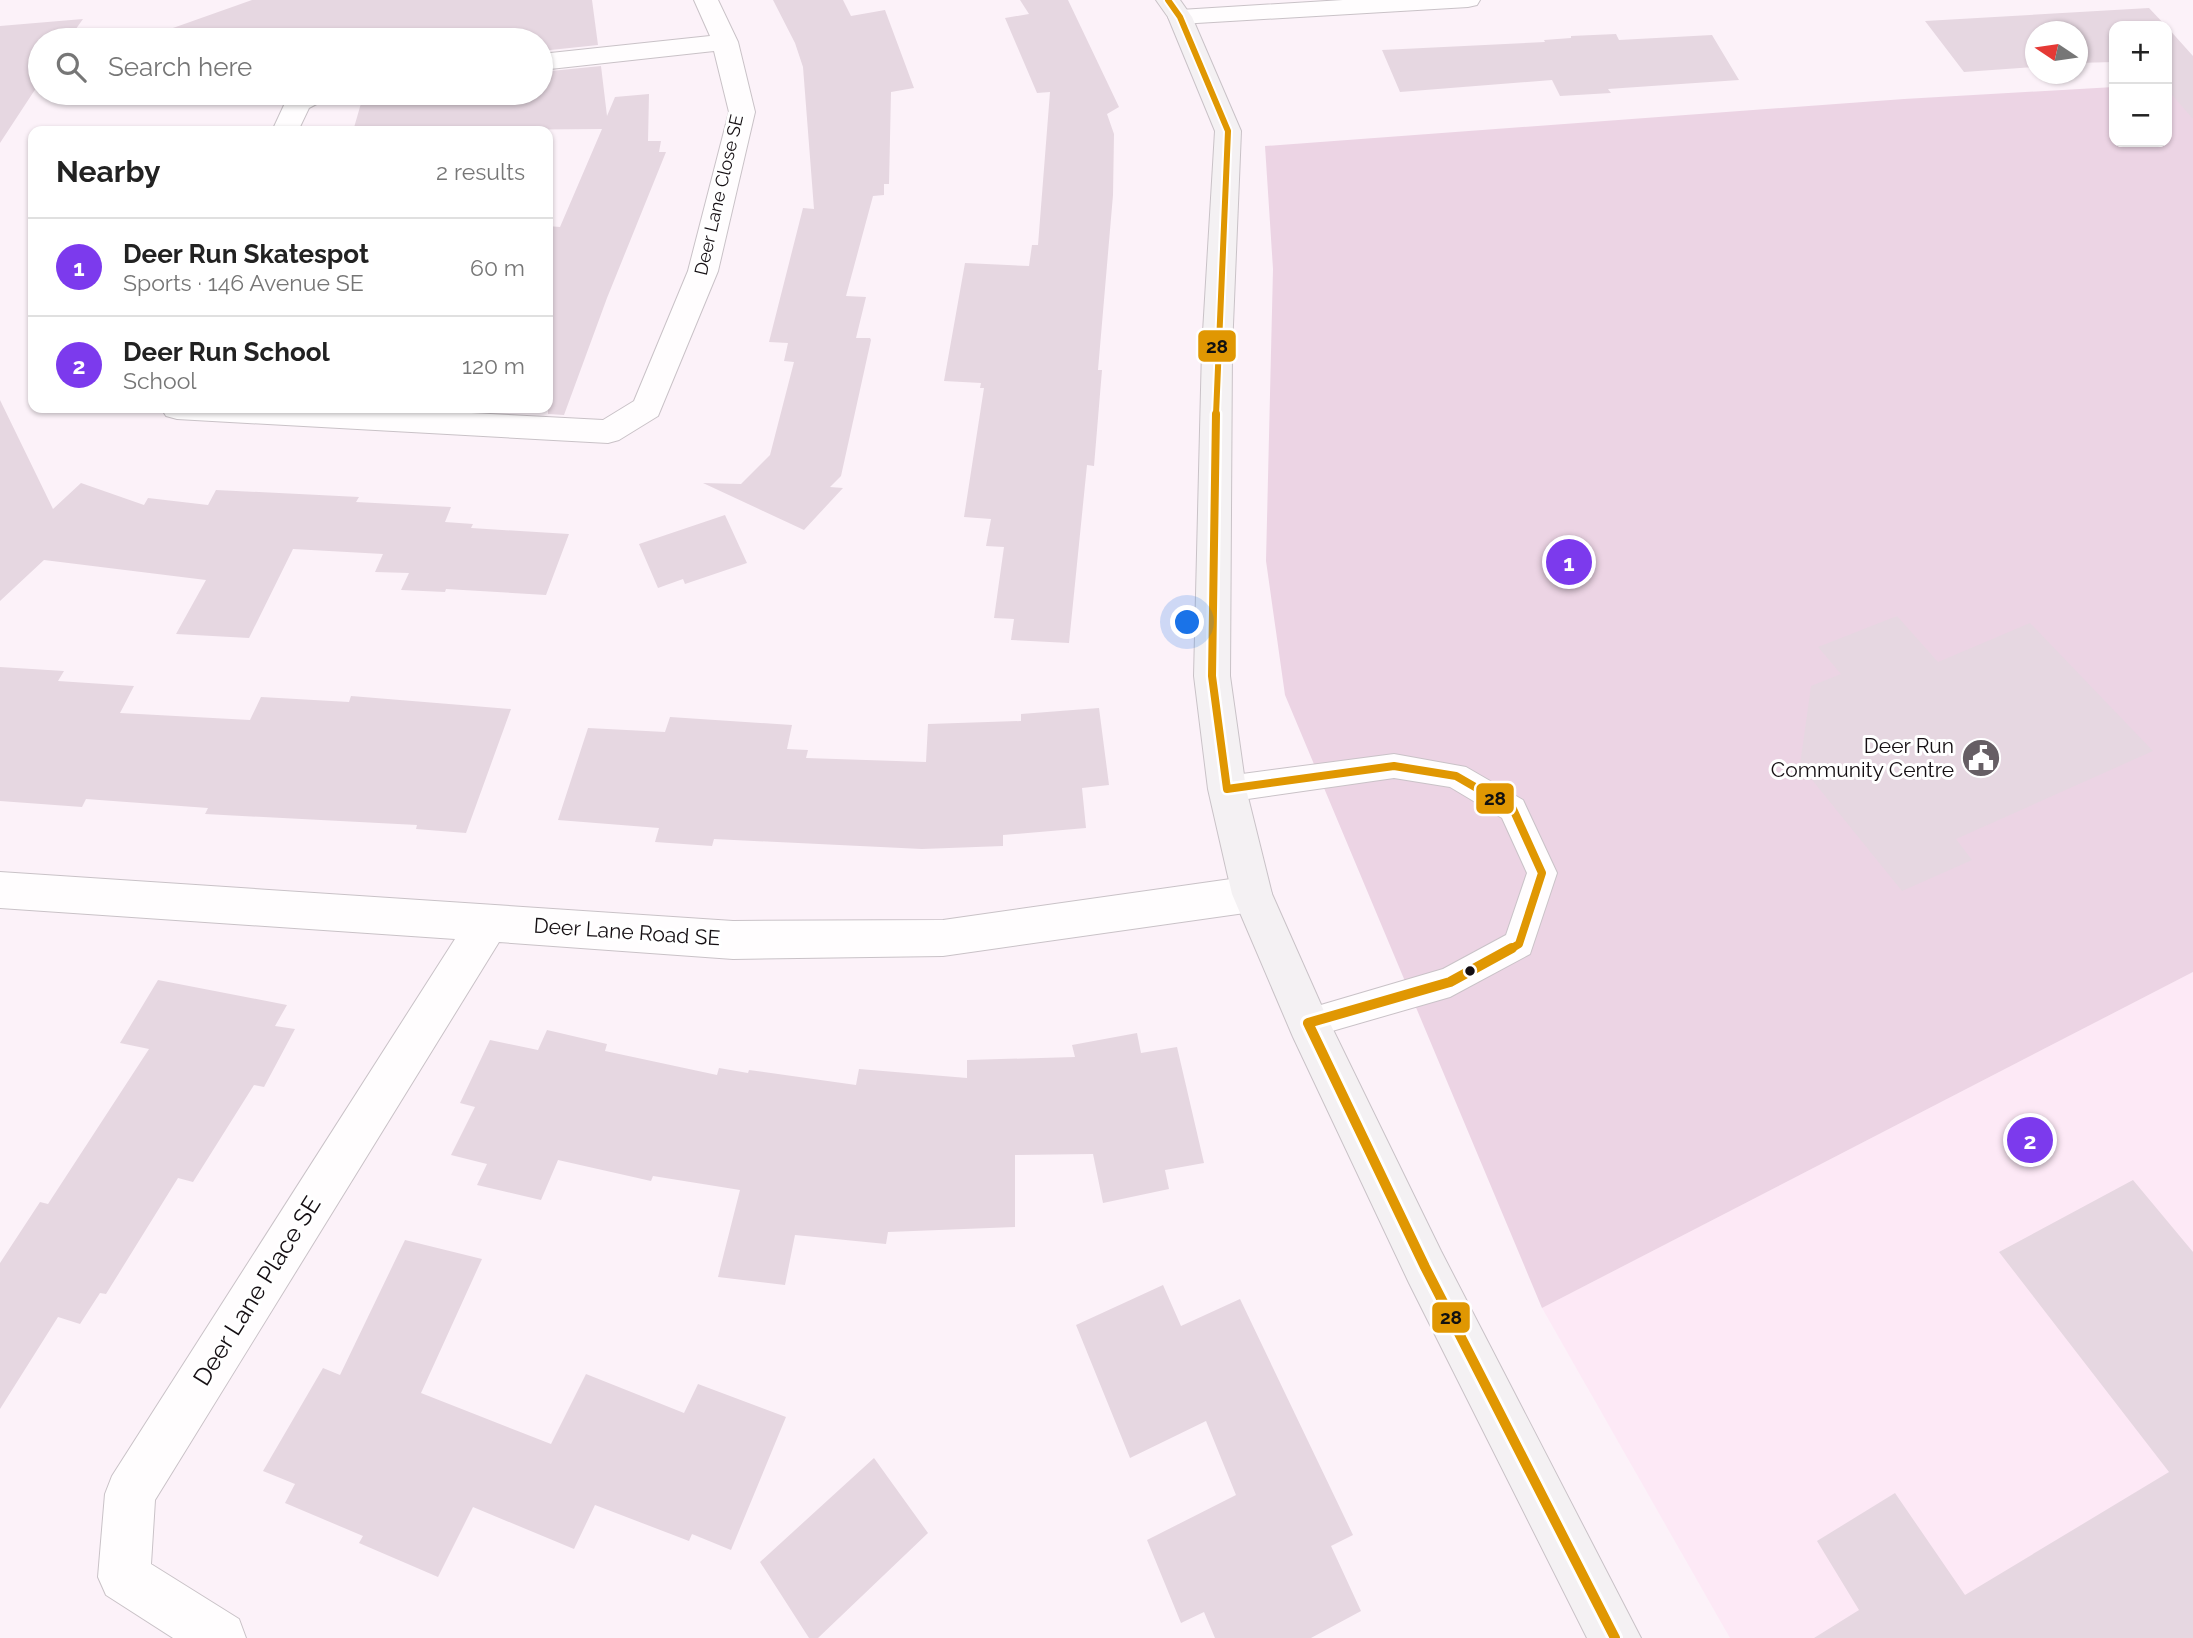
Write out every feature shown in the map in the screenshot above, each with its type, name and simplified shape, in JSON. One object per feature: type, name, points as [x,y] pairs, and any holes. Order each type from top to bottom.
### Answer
[{"type":"street","name":"Deer Lane Close SE","points":[[267,413],[608,432],[647,408],[703,271],[742,112],[725,42],[706,0]]},
{"type":"street","points":[[1468,0],[1174,8],[1228,131],[1217,349],[1212,676],[1227,789],[1252,894],[1308,1023],[1425,1267],[1615,1638]]},
{"type":"street","points":[[553,61],[725,42]]},
{"type":"street","points":[[287,126],[297,105]]},
{"type":"street","name":"Deer Lane Road SE","points":[[0,890],[733,940],[943,938],[1252,894]]},
{"type":"street","name":"Deer Lane Place SE","points":[[220,1638],[124,1577],[130,1494],[489,922]]},
{"type":"lane","points":[[1227,789],[1394,766],[1456,776],[1513,809],[1542,873],[1519,944],[1450,982],[1308,1023]]},
{"type":"shaded area","points":[[2193,83],[2193,972],[1542,1308],[1285,695],[1266,561],[1273,269],[1265,146],[1904,99],[2109,87],[2109,147],[2172,147],[2172,85]]},
{"type":"shaded area","points":[[2193,972],[2193,1638],[1730,1638],[1542,1308]]},
{"type":"building","points":[[252,0],[592,0],[598,45],[553,50],[553,28],[173,28]]},
{"type":"building","points":[[773,0],[843,0],[851,16],[885,10],[914,88],[891,92],[889,184],[884,184],[884,195],[873,196],[846,296],[866,297],[856,338],[871,340],[841,476],[830,487],[843,488],[804,530],[703,483],[741,484],[770,455],[794,362],[784,361],[788,343],[769,342],[803,208],[814,209],[803,67],[795,43]]},
{"type":"building","points":[[1020,0],[1068,0],[1119,107],[1107,114],[1114,134],[1113,195],[1098,370],[1102,370],[1094,466],[1087,465],[1069,643],[1011,640],[1014,619],[994,618],[1004,547],[986,546],[991,519],[964,517],[984,388],[980,388],[981,383],[944,381],[965,263],[1029,266],[1032,245],[1038,245],[1050,92],[1037,93],[1005,18],[1029,14]]},
{"type":"building","points":[[2149,8],[2161,21],[2109,21],[2109,62],[2088,63],[2088,21],[2025,21],[2025,68],[1964,72],[1925,21]]},
{"type":"building","points":[[83,19],[77,28],[28,28],[28,100],[0,143],[0,26]]},
{"type":"building","points":[[2172,33],[2193,56],[2193,119],[2172,95]]},
{"type":"building","points":[[1616,34],[1619,40],[1712,35],[1739,80],[1608,89],[1611,93],[1560,96],[1552,80],[1400,92],[1382,50],[1545,42],[1544,40],[1571,36]]},
{"type":"building","points":[[601,66],[607,116],[615,97],[649,94],[648,141],[661,141],[659,152],[666,152],[607,298],[564,415],[548,414],[553,413],[553,226],[560,227],[602,129],[553,129],[553,126],[354,126],[361,105],[553,105],[553,71]]},
{"type":"building","points":[[0,400],[53,509],[81,483],[144,505],[148,498],[208,505],[216,490],[359,497],[356,502],[451,507],[445,522],[473,524],[471,528],[569,534],[546,595],[446,589],[445,592],[401,590],[409,573],[375,572],[383,554],[293,549],[249,638],[176,634],[206,580],[44,560],[0,601]]},
{"type":"building","points":[[725,515],[747,563],[685,584],[683,579],[658,588],[639,544]]},
{"type":"building","name":"Deer Run Community Centre","points":[[1897,616],[1938,662],[2030,623],[2153,751],[1956,839],[1972,860],[1902,891],[1800,765],[1811,686],[1841,674],[1818,647]]},
{"type":"building","points":[[0,667],[64,671],[58,681],[134,686],[120,713],[250,720],[261,697],[349,702],[351,696],[511,709],[466,833],[416,829],[417,825],[205,814],[208,808],[86,799],[82,807],[0,801]]},
{"type":"building","points":[[1099,708],[1109,785],[1082,788],[1086,828],[1003,835],[1003,846],[922,849],[714,839],[712,846],[655,842],[659,828],[558,820],[588,728],[665,732],[670,717],[792,725],[787,749],[808,750],[806,758],[926,762],[928,724],[1021,721],[1021,714]]},
{"type":"building","points":[[158,980],[287,1005],[275,1026],[295,1029],[264,1087],[254,1085],[193,1182],[178,1178],[106,1294],[100,1293],[80,1324],[58,1317],[0,1409],[0,1263],[40,1202],[48,1204],[149,1049],[120,1043]]},
{"type":"building","points":[[547,1030],[607,1044],[605,1051],[717,1075],[719,1068],[748,1073],[749,1070],[856,1085],[859,1069],[967,1078],[967,1060],[1075,1057],[1072,1045],[1137,1033],[1141,1053],[1177,1047],[1204,1163],[1165,1170],[1169,1189],[1103,1203],[1093,1154],[1015,1155],[1015,1227],[888,1232],[886,1244],[795,1235],[785,1285],[718,1277],[740,1190],[653,1176],[651,1181],[558,1160],[541,1200],[477,1185],[487,1164],[451,1155],[475,1107],[460,1103],[490,1040],[538,1050]]},
{"type":"building","points":[[2133,1180],[2193,1252],[2193,1638],[1814,1638],[1859,1610],[1817,1541],[1895,1493],[1965,1595],[2169,1472],[1999,1252]]},
{"type":"building","points":[[405,1240],[482,1259],[421,1393],[551,1444],[586,1374],[684,1413],[698,1384],[786,1417],[731,1550],[692,1534],[689,1541],[595,1505],[574,1549],[473,1507],[438,1577],[359,1543],[363,1536],[285,1503],[295,1484],[263,1471],[323,1368],[340,1375]]},
{"type":"building","points":[[1163,1285],[1181,1326],[1240,1299],[1353,1535],[1331,1546],[1361,1611],[1311,1638],[1215,1638],[1204,1612],[1181,1623],[1147,1540],[1236,1495],[1206,1421],[1130,1458],[1076,1325]]},
{"type":"building","points":[[874,1458],[928,1533],[818,1638],[809,1638],[760,1562]]},
{"type":"transit line","name":"28","points":[[1168,0],[1180,17],[1228,131],[1217,349],[1212,676],[1227,789],[1394,766],[1456,776],[1513,809],[1542,873],[1519,944],[1450,982],[1308,1023],[1425,1267],[1615,1638]]},
{"type":"place","name":"Deer Run Skatespot","points":[[1569,562]]},
{"type":"place","name":"Deer Run Community Centre","points":[[1981,758]]},
{"type":"place","name":"Deer Run School","points":[[2030,1140]]}]
